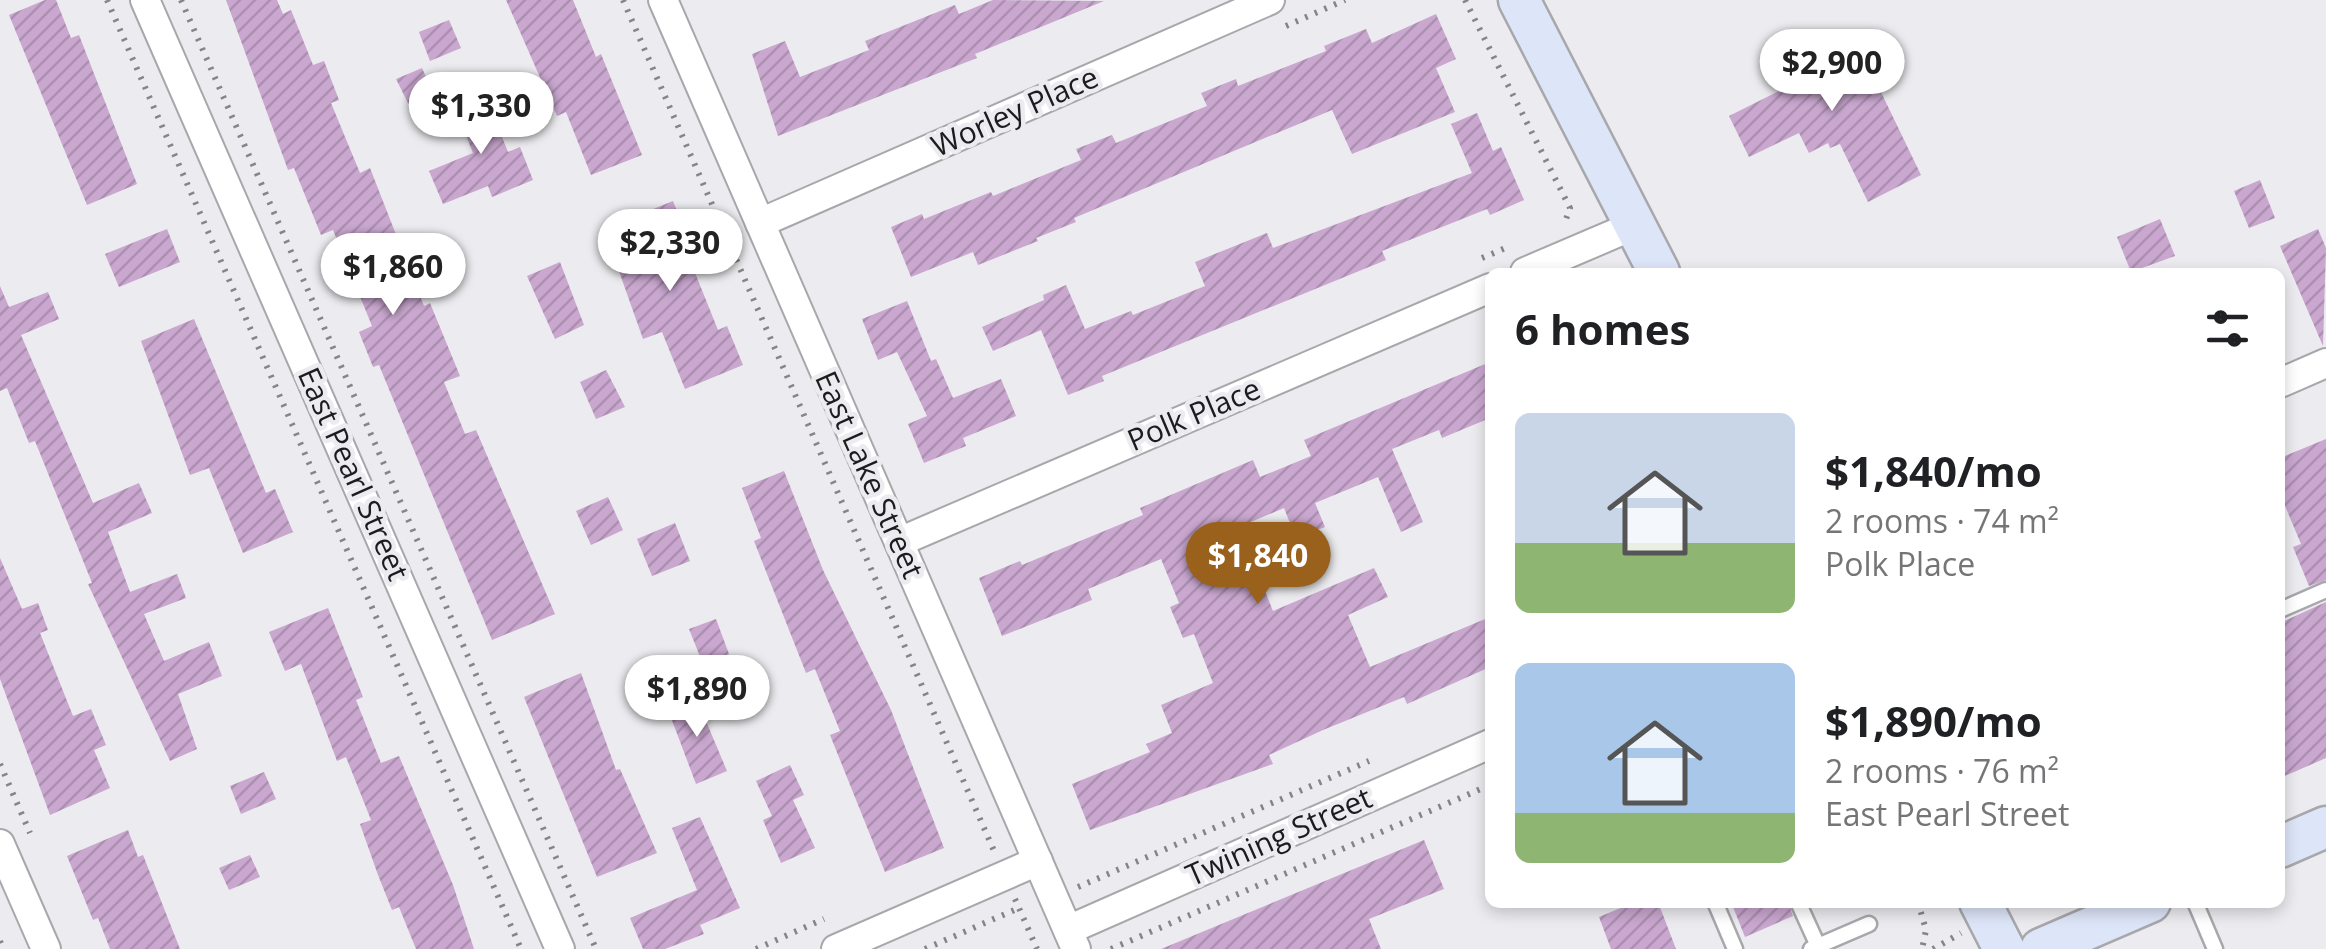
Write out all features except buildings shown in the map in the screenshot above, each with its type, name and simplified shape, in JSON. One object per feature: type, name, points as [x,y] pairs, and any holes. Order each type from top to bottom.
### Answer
[{"type":"main road","points":[[1519,0],[1657,268]]},
{"type":"main road","points":[[2285,845],[2326,827]]},
{"type":"main road","points":[[1983,908],[2004,949]]},
{"type":"main road","points":[[2041,949],[2136,908]]},
{"type":"street","name":"East Pearl Street","points":[[145,0],[560,949]]},
{"type":"street","name":"East Lake Street","points":[[662,0],[1072,939]]},
{"type":"street","name":"Worley Place","points":[[760,224],[1270,0]]},
{"type":"street","points":[[1534,268],[1635,225]]},
{"type":"street","name":"Polk Place","points":[[898,542],[1485,290]]},
{"type":"street","points":[[2285,381],[2326,363]]},
{"type":"street","name":"Twining Street","points":[[1072,939],[1485,746]]},
{"type":"street","points":[[0,844],[46,949]]},
{"type":"street","points":[[836,949],[1038,861]]},
{"type":"lane","points":[[2285,608],[2326,590]]},
{"type":"lane","points":[[1718,908],[1735,949]]},
{"type":"lane","points":[[1800,908],[1815,947],[1869,924]]},
{"type":"lane","points":[[2197,908],[2215,949]]},
{"type":"path","points":[[107,0],[522,949]]},
{"type":"path","points":[[182,0],[596,949]]},
{"type":"path","points":[[622,0],[1037,949]]},
{"type":"path","points":[[1465,0],[1570,208],[1563,223]]},
{"type":"path","points":[[1473,262],[1509,246]]},
{"type":"path","points":[[925,949],[1384,755]]},
{"type":"path","points":[[1111,949],[1485,787]]},
{"type":"path","points":[[1920,908],[1926,930],[1922,949]]},
{"type":"path","points":[[0,941],[4,949]]}]
